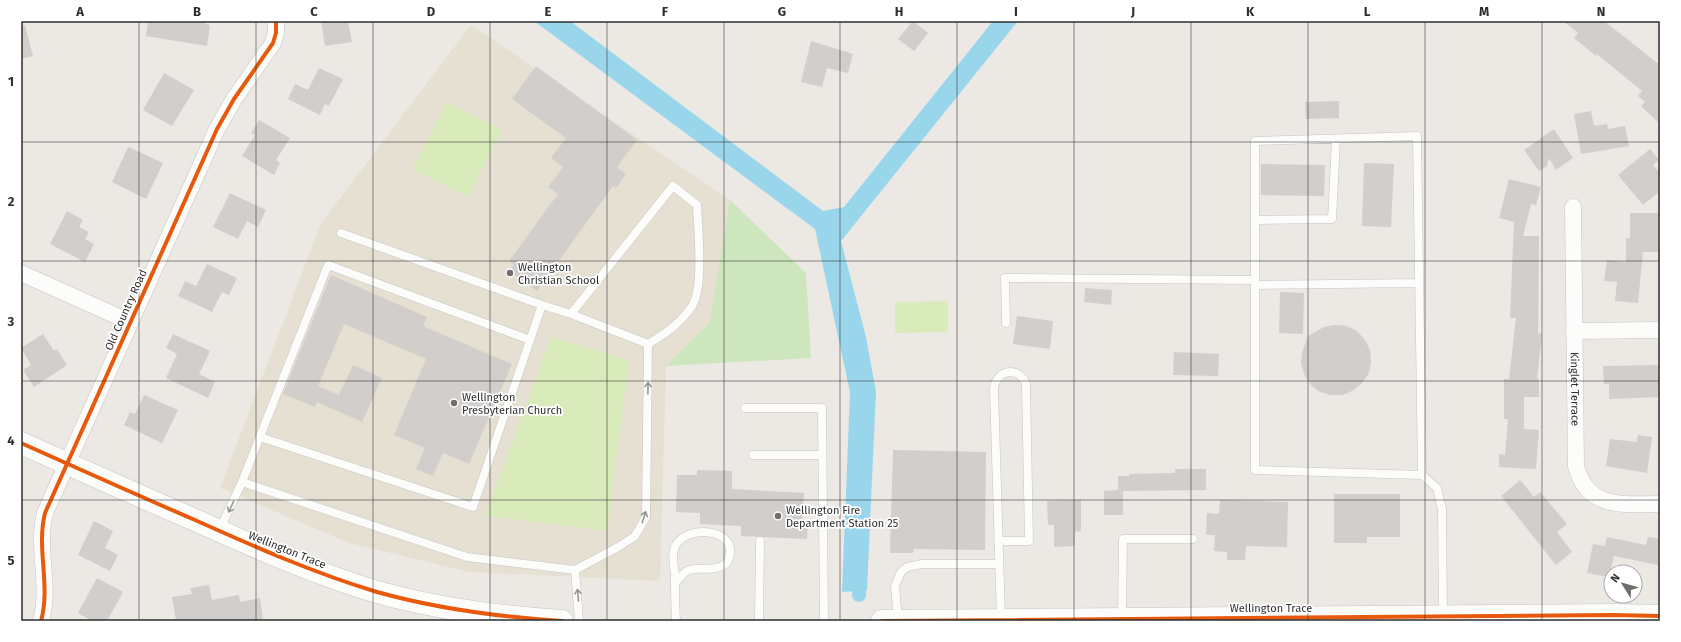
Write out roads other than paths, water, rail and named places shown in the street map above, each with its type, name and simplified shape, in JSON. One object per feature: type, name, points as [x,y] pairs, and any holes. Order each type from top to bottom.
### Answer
[{"type":"street","name":"Old Country Road","points":[[41,621],[45,596],[41,544],[43,523],[67,463],[217,129],[234,99],[273,43],[276,33],[276,21]]},
{"type":"street","name":"Kinglet Terrace","points":[[1573,208],[1576,466],[1578,476],[1583,485],[1598,499],[1614,503],[1660,504]]},
{"type":"street","points":[[21,273],[130,322]]},
{"type":"street","points":[[1574,331],[1660,330]]},
{"type":"street","name":"Wellington Trace","points":[[21,443],[287,561],[329,577],[379,592],[480,614],[562,621]]},
{"type":"street","name":"Wellington Trace","points":[[882,621],[1443,616],[1660,616]]},
{"type":"lane","points":[[1422,475],[1417,136],[1255,141],[1255,470],[1422,475],[1437,488],[1442,509],[1443,616]]},
{"type":"lane","points":[[1255,220],[1332,219],[1336,139]]},
{"type":"lane","points":[[571,314],[673,186],[697,205],[700,276],[693,305],[669,332],[648,344]]},
{"type":"lane","points":[[341,233],[571,314],[648,344]]},
{"type":"lane","points":[[219,531],[242,482],[328,265],[530,340]]},
{"type":"lane","points":[[1006,323],[1005,278],[1255,282],[1419,282]]},
{"type":"lane","points":[[260,437],[473,507],[542,305]]},
{"type":"lane","points":[[242,482],[467,557],[575,570],[635,536],[646,517],[648,344]]},
{"type":"lane","points":[[998,542],[1030,541],[1026,384],[1020,375],[1010,372],[1000,375],[994,384],[998,542],[1001,620]]},
{"type":"lane","points":[[744,408],[822,408],[824,621]]},
{"type":"lane","points":[[753,455],[822,455]]},
{"type":"lane","points":[[675,584],[689,570],[716,570],[727,563],[730,551],[726,539],[715,533],[693,533],[681,538],[674,550],[676,621]]},
{"type":"lane","points":[[1135,619],[1123,539],[1193,539]]},
{"type":"lane","points":[[759,621],[760,541]]},
{"type":"lane","points":[[898,621],[895,586],[901,572],[907,567],[922,564],[999,564]]},
{"type":"lane","points":[[575,570],[578,598],[578,621]]},
{"type":"water","points":[[534,21],[570,21],[823,211],[844,207],[993,21],[1018,21],[841,241],[866,337],[876,392],[867,590],[842,592],[850,392],[815,229]]},
{"type":"waterway","points":[[859,572],[859,595]]},
{"type":"place","name":"Wellington Christian School","points":[[510,273]]},
{"type":"place","name":"Wellington Presbyterian Church","points":[[454,403]]},
{"type":"place","name":"Wellington Fire Department Station 25","points":[[778,516]]}]
